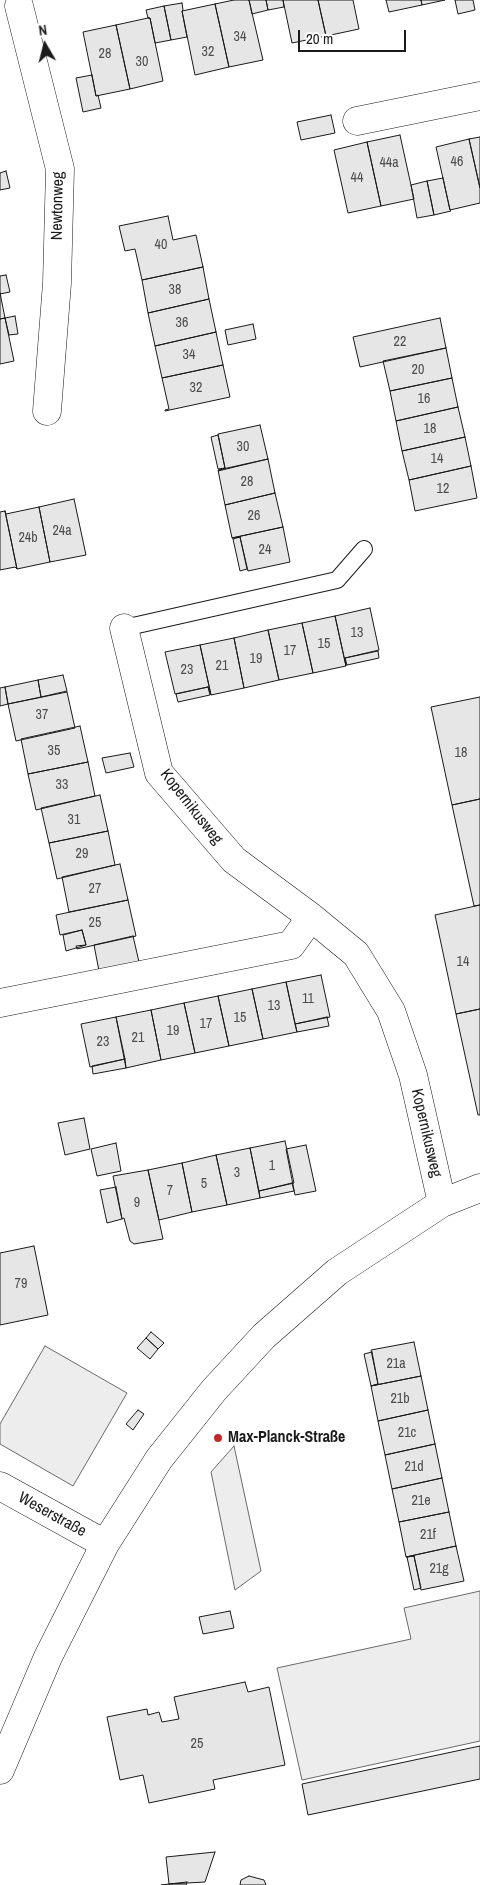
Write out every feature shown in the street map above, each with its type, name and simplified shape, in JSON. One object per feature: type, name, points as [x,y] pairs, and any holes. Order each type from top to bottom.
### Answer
[{"type":"street","name":"Newtonweg","points":[[16,4],[60,169],[57,283],[46,411]]},
{"type":"street","points":[[357,121],[480,96]]},
{"type":"street","name":"Kopernikusweg","points":[[124,628],[160,773],[234,860],[311,917],[356,954],[391,1011],[413,1075],[442,1203]]},
{"type":"street","points":[[0,1003],[291,945],[311,917]]},
{"type":"street","points":[[0,1770],[48,1657],[105,1544],[159,1459],[214,1390],[264,1336],[337,1272],[442,1203],[480,1188]]},
{"type":"street","name":"Weserstraße","points":[[0,1486],[105,1544]]},
{"type":"lane","points":[[124,628],[337,580],[364,549]]},
{"type":"shaded area","points":[[45,1346],[127,1393],[73,1486],[0,1444],[0,1424]]},
{"type":"shaded area","points":[[234,1446],[261,1571],[235,1590],[211,1472]]},
{"type":"shaded area","points":[[480,1591],[480,1741],[302,1780],[277,1668],[411,1639],[404,1608]]},
{"type":"building","points":[[234,0],[249,0],[263,60],[229,67],[215,4]]},
{"type":"building","points":[[249,0],[266,0],[268,10],[252,14]]},
{"type":"building","points":[[266,0],[283,0],[284,7],[268,10]]},
{"type":"building","points":[[283,0],[318,0],[326,36],[292,43]]},
{"type":"building","points":[[318,0],[353,0],[359,29],[326,36]]},
{"type":"building","points":[[386,0],[421,0],[422,5],[389,12]]},
{"type":"building","points":[[421,0],[445,0],[422,5]]},
{"type":"building","points":[[455,0],[473,0],[475,10],[458,14]]},
{"type":"building","points":[[182,3],[187,37],[171,40],[164,6]]},
{"type":"building","points":[[215,4],[229,67],[195,75],[182,11]]},
{"type":"building","points":[[164,6],[171,40],[155,43],[150,18],[148,18],[146,10]]},
{"type":"building","points":[[150,18],[163,81],[130,89],[116,25]]},
{"type":"building","points":[[116,25],[130,89],[96,96],[83,32]]},
{"type":"building","points":[[92,75],[96,96],[98,95],[101,108],[83,112],[76,78]]},
{"type":"building","points":[[331,115],[335,133],[301,140],[297,122]]},
{"type":"building","points":[[400,135],[414,199],[381,206],[367,142]]},
{"type":"building","points":[[480,137],[480,188],[469,139]]},
{"type":"building","points":[[469,139],[480,188],[480,203],[450,210],[436,147]]},
{"type":"building","points":[[367,142],[381,206],[348,213],[334,150]]},
{"type":"building","points":[[6,171],[10,188],[0,190],[0,173]]},
{"type":"building","points":[[443,178],[451,211],[434,215],[427,181]]},
{"type":"building","points":[[427,181],[434,215],[417,218],[411,185]]},
{"type":"building","points":[[168,216],[173,240],[196,235],[203,267],[142,280],[135,249],[125,251],[119,226]]},
{"type":"building","points":[[203,267],[209,299],[148,313],[142,280]]},
{"type":"building","points":[[6,275],[10,292],[0,294],[0,276]]},
{"type":"building","points":[[0,293],[5,318],[0,319]]},
{"type":"building","points":[[209,299],[216,332],[155,346],[148,313]]},
{"type":"building","points":[[15,316],[18,334],[9,335],[5,318]]},
{"type":"building","points":[[5,318],[14,361],[0,364],[0,319]]},
{"type":"building","points":[[440,318],[446,348],[360,367],[353,337]]},
{"type":"building","points":[[253,324],[256,339],[228,345],[225,330]]},
{"type":"building","points":[[216,332],[223,365],[162,378],[155,346]]},
{"type":"building","points":[[446,348],[452,378],[390,391],[383,361]]},
{"type":"building","points":[[223,365],[230,397],[165,411],[169,409],[162,378]]},
{"type":"building","points":[[452,378],[458,407],[396,421],[390,391]]},
{"type":"building","points":[[458,407],[465,437],[402,451],[396,421]]},
{"type":"building","points":[[260,425],[268,459],[218,471],[225,468],[218,434]]},
{"type":"building","points":[[218,435],[225,468],[218,469],[211,437]]},
{"type":"building","points":[[465,437],[471,466],[409,480],[402,451]]},
{"type":"building","points":[[268,459],[275,493],[225,505],[218,470]]},
{"type":"building","points":[[471,466],[477,498],[415,511],[409,480]]},
{"type":"building","points":[[275,493],[283,527],[232,538],[225,505]]},
{"type":"building","points":[[74,499],[86,555],[50,562],[39,507]]},
{"type":"building","points":[[39,507],[50,562],[17,569],[5,511],[6,514]]},
{"type":"building","points":[[5,511],[17,569],[15,567],[0,570],[0,512]]},
{"type":"building","points":[[283,527],[290,562],[248,571],[240,537],[232,538]]},
{"type":"building","points":[[240,537],[247,569],[240,571],[233,539]]},
{"type":"building","points":[[370,608],[379,650],[345,658],[346,666],[335,616]]},
{"type":"building","points":[[335,616],[346,666],[313,673],[302,623]]},
{"type":"building","points":[[302,623],[313,673],[279,680],[268,630]]},
{"type":"building","points":[[268,630],[279,680],[244,688],[234,638]]},
{"type":"building","points":[[234,638],[244,688],[211,695],[200,645]]},
{"type":"building","points":[[200,645],[211,695],[208,687],[175,694],[165,652]]},
{"type":"building","points":[[378,651],[379,658],[347,665],[345,658]]},
{"type":"building","points":[[63,675],[67,691],[41,697],[38,680]]},
{"type":"building","points":[[38,680],[41,697],[8,704],[5,687]]},
{"type":"building","points":[[5,687],[8,704],[0,706],[0,688]]},
{"type":"building","points":[[208,687],[210,695],[178,702],[176,694]]},
{"type":"building","points":[[67,692],[75,728],[16,741],[8,704]]},
{"type":"building","points":[[480,697],[480,799],[452,805],[431,707]]},
{"type":"building","points":[[80,726],[88,762],[28,774],[21,739]]},
{"type":"building","points":[[130,753],[134,767],[106,773],[102,758]]},
{"type":"building","points":[[88,762],[95,796],[36,810],[28,774]]},
{"type":"building","points":[[100,795],[108,831],[49,843],[41,808]]},
{"type":"building","points":[[480,799],[480,905],[474,906],[452,805]]},
{"type":"building","points":[[108,831],[115,865],[57,879],[49,843]]},
{"type":"building","points":[[120,864],[128,900],[69,912],[62,877]]},
{"type":"building","points":[[128,900],[136,936],[77,949],[76,946],[86,945],[82,930],[60,935],[56,915]]},
{"type":"building","points":[[480,905],[480,1009],[456,1014],[435,915]]},
{"type":"building","points":[[82,930],[86,945],[66,951],[63,935]]},
{"type":"building","points":[[133,936],[139,962],[99,971],[94,945]]},
{"type":"building","points":[[321,975],[330,1017],[295,1024],[286,982]]},
{"type":"building","points":[[286,982],[297,1032],[263,1039],[252,989]]},
{"type":"building","points":[[252,989],[263,1039],[229,1046],[218,996]]},
{"type":"building","points":[[218,996],[229,1046],[195,1053],[184,1003]]},
{"type":"building","points":[[184,1003],[195,1053],[161,1060],[151,1010]]},
{"type":"building","points":[[480,1009],[480,1115],[478,1115],[456,1014]]},
{"type":"building","points":[[151,1010],[161,1060],[126,1068],[116,1017]]},
{"type":"building","points":[[116,1017],[125,1059],[90,1067],[81,1024]]},
{"type":"building","points":[[327,1017],[329,1026],[297,1032],[295,1024]]},
{"type":"building","points":[[125,1059],[126,1068],[93,1074],[92,1066]]},
{"type":"building","points":[[84,1118],[90,1149],[65,1155],[58,1123]]},
{"type":"building","points":[[285,1141],[294,1183],[259,1191],[250,1148]]},
{"type":"building","points":[[116,1143],[121,1171],[97,1176],[91,1149]]},
{"type":"building","points":[[306,1145],[316,1191],[295,1195],[286,1149]]},
{"type":"building","points":[[250,1148],[260,1198],[227,1205],[216,1155]]},
{"type":"building","points":[[216,1155],[227,1205],[192,1212],[182,1163]]},
{"type":"building","points":[[182,1163],[192,1212],[159,1220],[148,1170]]},
{"type":"building","points":[[148,1170],[163,1239],[134,1244],[130,1241],[124,1218],[122,1219],[113,1176]]},
{"type":"building","points":[[292,1183],[294,1191],[260,1198],[259,1191]]},
{"type":"building","points":[[116,1187],[122,1219],[107,1223],[100,1190]]},
{"type":"building","points":[[34,1246],[48,1315],[0,1325],[0,1253]]},
{"type":"building","points":[[151,1332],[164,1343],[158,1349],[146,1338]]},
{"type":"building","points":[[146,1338],[158,1349],[150,1359],[137,1348]]},
{"type":"building","points":[[414,1342],[421,1376],[371,1386],[378,1384],[371,1350]]},
{"type":"building","points":[[372,1352],[378,1384],[371,1386],[364,1354]]},
{"type":"building","points":[[421,1376],[428,1410],[378,1421],[371,1386]]},
{"type":"building","points":[[138,1410],[144,1414],[133,1430],[126,1424]]},
{"type":"building","points":[[428,1410],[435,1444],[385,1455],[378,1421]]},
{"type":"building","points":[[435,1444],[442,1478],[392,1489],[385,1455]]},
{"type":"building","points":[[442,1478],[449,1512],[399,1522],[392,1489]]},
{"type":"building","points":[[449,1512],[456,1546],[406,1557],[399,1522]]},
{"type":"building","points":[[456,1546],[464,1581],[421,1590],[414,1556],[406,1557]]},
{"type":"building","points":[[414,1556],[421,1588],[414,1590],[407,1557]]},
{"type":"building","points":[[230,1611],[234,1628],[203,1634],[199,1617]]},
{"type":"building","points":[[245,1682],[248,1692],[269,1687],[285,1765],[213,1780],[215,1789],[149,1803],[143,1775],[120,1780],[107,1717],[147,1709],[148,1715],[159,1712],[162,1722],[179,1719],[174,1697]]},
{"type":"building","points":[[480,1746],[480,1779],[308,1815],[302,1784]]},
{"type":"building","points":[[215,1852],[205,1882],[169,1884],[166,1857]]},
{"type":"building","points":[[249,1876],[264,1880],[266,1885],[240,1885],[241,1880]]},
{"type":"building","points":[[187,1882],[186,1885],[161,1885],[169,1884]]},
{"type":"place","name":"Max-Planck-Straße","points":[[218,1438]]}]
